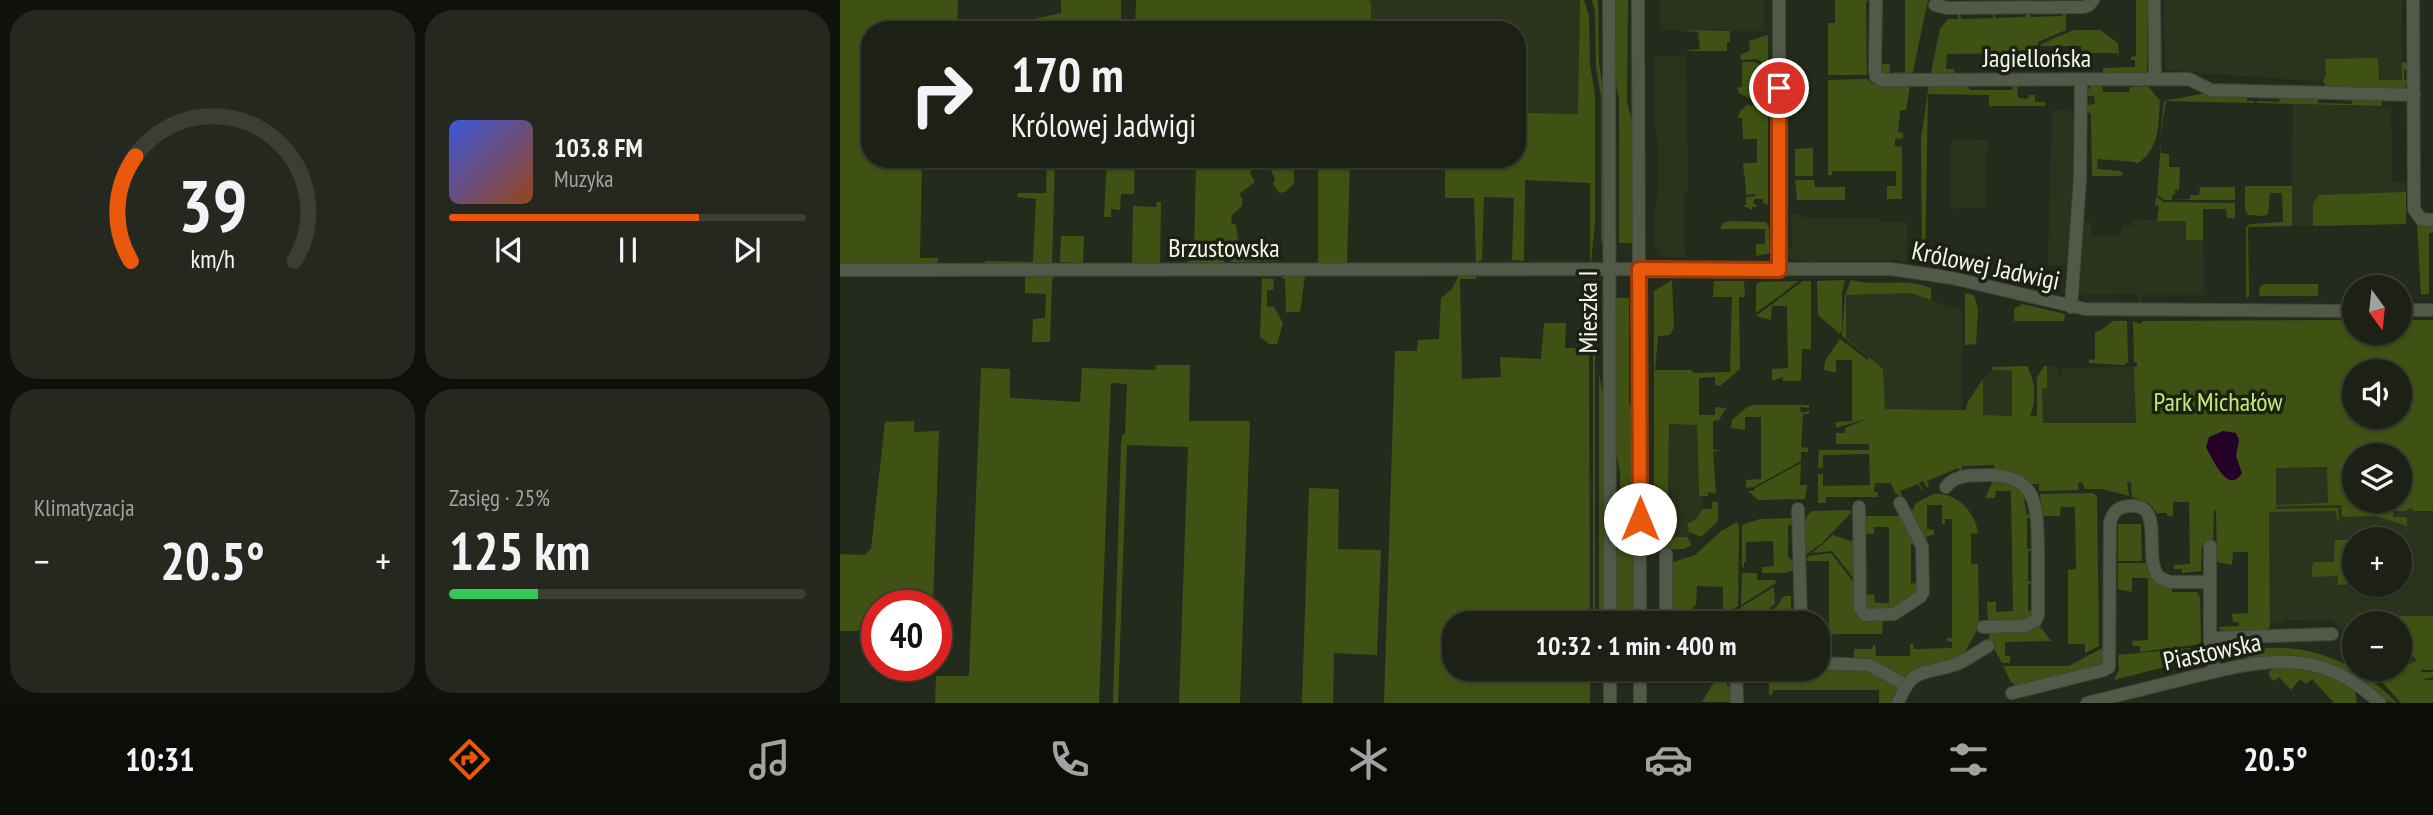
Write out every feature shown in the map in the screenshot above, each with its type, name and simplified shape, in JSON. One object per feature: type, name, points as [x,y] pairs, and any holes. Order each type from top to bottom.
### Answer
[{"type":"street","name":"Mieszka I","points":[[1609,0],[1610,611]]},
{"type":"street","name":"Mieszka I","points":[[1638,0],[1640,611]]},
{"type":"street","points":[[1779,0],[1779,270]]},
{"type":"street","name":"Jagiellońska","points":[[1876,0],[1876,77],[1885,80],[2189,79],[2211,90],[2414,95]]},
{"type":"street","name":"Jagiellońska","points":[[1935,5],[1947,8],[2014,4],[2084,7],[2092,0]]},
{"type":"street","points":[[2154,0],[2155,79]]},
{"type":"street","points":[[2413,0],[2414,209],[2421,219],[2433,220]]},
{"type":"street","points":[[2071,307],[2080,179],[2081,80]]},
{"type":"street","name":"Brzustowska","points":[[840,270],[1609,270]]},
{"type":"street","name":"Królowej Jadwigi","points":[[1609,270],[1908,270],[2071,307],[2107,310],[2342,311]]},
{"type":"street","points":[[2412,310],[2433,310]]},
{"type":"street","points":[[1945,487],[1949,482],[1964,476],[2006,476],[2025,486],[2036,506],[2036,620],[2028,625],[1983,626]]},
{"type":"street","points":[[1859,507],[1860,608],[1865,615],[1888,615],[1897,613],[1920,597],[1923,590],[1922,543],[1900,503]]},
{"type":"street","points":[[2012,693],[2109,667],[2110,523],[2117,509],[2138,506],[2149,514],[2152,562],[2154,572],[2159,577],[2170,582],[2210,582]]},
{"type":"street","points":[[1798,509],[1801,611]]},
{"type":"street","points":[[1610,511],[1615,522],[1623,526],[1632,526],[1640,519]]},
{"type":"street","points":[[2210,546],[2210,638],[2214,672]]},
{"type":"street","points":[[1666,554],[1667,611]]},
{"type":"street","points":[[2210,638],[2332,634]]},
{"type":"street","points":[[1898,703],[1906,685],[1918,674],[1955,664],[1988,646]]},
{"type":"street","name":"Piastowska","points":[[2087,703],[2265,661],[2304,663],[2342,675],[2380,703]]},
{"type":"street","points":[[1830,663],[1869,665],[1906,685]]},
{"type":"street","points":[[1610,681],[1610,703]]},
{"type":"street","points":[[1640,681],[1640,703]]},
{"type":"street","points":[[1737,681],[1737,703]]},
{"type":"shaded area","points":[[1355,0],[1581,0],[1583,139],[1526,137],[1526,21],[1354,21]]},
{"type":"shaded area","points":[[1660,0],[1764,0],[1765,31],[1661,30]]},
{"type":"shaded area","points":[[2164,0],[2402,0],[2402,80],[2312,81],[2165,70]]},
{"type":"shaded area","points":[[1686,56],[1688,191],[1684,192],[1685,257],[1661,257],[1654,243],[1653,222],[1658,188],[1658,142],[1654,124],[1655,57]]},
{"type":"shaded area","points":[[2293,104],[2391,107],[2392,182],[2405,182],[2406,224],[2292,226]]},
{"type":"shaded area","points":[[2052,110],[2071,111],[2078,118],[2070,265],[2048,265]]},
{"type":"shaded area","points":[[1988,140],[1988,151],[1985,152],[1985,208],[1951,209],[1951,141]]},
{"type":"shaded area","points":[[1791,214],[1805,218],[1880,218],[1881,222],[1907,222],[1907,264],[1898,260],[1823,260],[1811,264],[1807,260],[1796,260],[1787,256],[1784,247],[1792,246]]},
{"type":"shaded area","points":[[2133,219],[2187,221],[2187,240],[2203,240],[2204,295],[2143,295],[2139,305],[2138,294],[2074,295],[2082,221],[2091,222],[2091,235],[2120,235],[2122,225],[2132,226]]},
{"type":"shaded area","points":[[1911,293],[1962,311],[1962,409],[1884,410],[1883,369],[1846,338],[1846,295]]},
{"type":"shaded area","points":[[2047,366],[2057,366],[2057,375],[2062,375],[2062,368],[2137,367],[2136,423],[2042,423],[2042,389],[2047,388]]},
{"type":"shaded area","points":[[2012,369],[2013,416],[1983,415],[1983,379],[1993,370]]},
{"type":"shaded area","points":[[1668,424],[1697,425],[1698,489],[1699,496],[1703,496],[1703,513],[1701,524],[1687,537],[1669,537]]},
{"type":"shaded area","points":[[2223,431],[2236,433],[2239,440],[2236,456],[2242,473],[2237,479],[2231,480],[2221,473],[2206,447],[2209,437]]},
{"type":"shaded area","points":[[2433,462],[2433,657],[2412,664],[2412,611],[2342,611],[2342,630],[2332,619],[2284,620],[2284,623],[2271,623],[2268,465],[2342,463],[2342,513],[2412,513],[2412,485]]},
{"type":"green space","points":[[840,0],[958,0],[957,21],[861,21],[861,168],[922,168],[920,258],[938,258],[937,265],[840,266]]},
{"type":"green space","points":[[1061,0],[1121,0],[1121,21],[1025,21],[1061,13]]},
{"type":"green space","points":[[1136,0],[1369,0],[1371,3],[1371,21],[1135,21]]},
{"type":"green space","points":[[1580,0],[1584,0],[1589,16],[1590,65],[1595,95],[1595,222],[1591,263],[1586,262],[1590,262],[1590,183],[1525,180],[1524,261],[1512,260],[1514,198],[1484,197],[1482,260],[1476,262],[1474,198],[1445,198],[1445,168],[1526,168],[1526,113],[1578,114]]},
{"type":"green space","points":[[1592,0],[1598,0],[1599,63],[1604,96],[1604,243],[1601,241],[1601,96],[1596,68],[1595,12]]},
{"type":"green space","points":[[1614,0],[1628,0],[1627,103],[1632,120],[1634,243],[1619,243],[1619,98],[1614,75]]},
{"type":"green space","points":[[1835,0],[1869,0],[1866,2],[1867,75],[1828,75],[1828,23],[1835,23]]},
{"type":"green space","points":[[1905,0],[1928,0],[1912,76],[1892,78],[1881,73],[1879,64],[1890,64],[1890,73],[1905,72]]},
{"type":"green space","points":[[2136,0],[2147,0],[2147,74],[2103,77],[2103,68],[2135,67],[2135,60],[2131,60],[2131,57],[2136,56]]},
{"type":"green space","points":[[1958,11],[1961,19],[1993,18],[1994,11],[1996,18],[2025,17],[2026,11],[2031,17],[2061,16],[2066,11],[2066,30],[2038,42],[2038,46],[2033,46],[2033,57],[2030,57],[2030,53],[1947,54],[1946,69],[1954,69],[1954,78],[1930,77],[1940,29],[1948,19],[1958,19]]},
{"type":"green space","points":[[1679,30],[1730,31],[1727,51],[1682,51],[1700,49],[1698,32]]},
{"type":"green space","points":[[2074,30],[2100,30],[2118,43],[2119,57],[2117,53],[2085,53],[2085,57],[2082,57],[2081,46],[2041,46]]},
{"type":"green space","points":[[1768,35],[1768,65],[1756,59],[1741,60],[1740,55],[1750,50],[1749,41]]},
{"type":"green space","points":[[2378,58],[2379,80],[2402,80],[2402,62],[2409,63],[2411,70],[2404,70],[2404,80],[2409,80],[2404,89],[2326,87],[2323,81],[2326,74],[2325,59]]},
{"type":"green space","points":[[1742,62],[1755,62],[1768,68],[1768,97],[1750,99],[1739,93],[1737,88],[1742,87]]},
{"type":"green space","points":[[1867,79],[1872,84],[1906,83],[1910,86],[1906,110],[1900,112],[1898,132],[1903,133],[1903,138],[1895,139],[1895,146],[1902,147],[1902,199],[1887,199],[1887,186],[1896,186],[1896,171],[1832,171],[1832,175],[1828,175],[1828,80]]},
{"type":"green space","points":[[2013,83],[2017,83],[2018,98],[2028,99],[2029,95],[2035,95],[2035,102],[2045,102],[2045,106],[1989,106],[1989,95],[1928,94],[1925,261],[1949,262],[1948,268],[1925,263],[1922,260],[1921,139],[1929,84],[1969,84],[1969,90],[2012,90]]},
{"type":"green space","points":[[2091,86],[2102,86],[2103,92],[2129,92],[2130,87],[2148,86],[2160,101],[2154,145],[2144,159],[2136,164],[2098,159],[2097,169],[2121,171],[2121,176],[2092,176],[2091,114],[2087,111],[2087,105],[2095,104],[2094,96],[2088,96]]},
{"type":"green space","points":[[2206,93],[2247,96],[2247,101],[2254,103],[2166,101],[2160,137],[2164,101]]},
{"type":"green space","points":[[2280,97],[2318,98],[2318,103],[2352,104],[2352,99],[2382,100],[2382,106],[2257,103],[2279,102]]},
{"type":"green space","points":[[1747,105],[1768,107],[1768,205],[1763,203],[1763,199],[1754,199],[1758,207],[1752,207],[1752,210],[1742,205],[1746,205],[1746,197],[1756,196],[1746,195],[1743,163],[1757,163],[1757,139],[1743,139],[1742,118],[1738,118],[1740,111]]},
{"type":"green space","points":[[2161,142],[2161,153],[2169,154],[2169,167],[2180,167],[2179,190],[2172,194],[2172,200],[2165,200],[2157,195]]},
{"type":"green space","points":[[1813,148],[1813,176],[1795,176],[1795,149]]},
{"type":"green space","points":[[1047,168],[1055,168],[1052,265],[985,266],[985,261],[1033,262],[1036,199],[1017,197],[1018,193],[1046,193]]},
{"type":"green space","points":[[1107,168],[1135,168],[1134,194],[1121,194],[1120,210],[1111,209],[1111,217],[1104,217]]},
{"type":"green space","points":[[1196,168],[1252,168],[1250,173],[1255,182],[1239,194],[1242,206],[1232,215],[1231,223],[1236,225],[1239,247],[1253,249],[1253,258],[1269,254],[1281,261],[1231,262],[1231,253],[1225,252],[1224,264],[1187,261],[1194,260]]},
{"type":"green space","points":[[1270,168],[1294,168],[1294,184],[1285,192],[1279,193],[1273,184],[1275,179]]},
{"type":"green space","points":[[1318,168],[1350,168],[1347,264],[1318,264]]},
{"type":"green space","points":[[1795,180],[1814,180],[1815,187],[1845,187],[1845,200],[1797,200]]},
{"type":"green space","points":[[2245,186],[2292,186],[2292,226],[2248,227],[2249,296],[2246,298],[2246,227],[2250,224],[2283,222],[2282,193],[2270,193],[2268,214],[2248,215],[2245,210]]},
{"type":"green space","points":[[2200,187],[2235,187],[2235,200],[2175,200],[2199,195]]},
{"type":"green space","points":[[2406,192],[2406,224],[2313,226],[2313,204],[2319,195]]},
{"type":"green space","points":[[2156,197],[2164,202],[2235,203],[2235,218],[2227,218],[2226,209],[2203,209],[2203,240],[2186,240],[2186,221],[2157,221],[2159,206],[2155,205]]},
{"type":"green space","points":[[1157,202],[1161,202],[1160,263],[1132,265],[1133,206],[1156,207]]},
{"type":"green space","points":[[1766,222],[1769,227],[1770,253],[1756,256],[1756,244],[1765,244],[1765,229],[1720,229],[1723,223]]},
{"type":"green space","points":[[2417,223],[2433,223],[2433,233],[2429,233],[2429,294],[2421,295]]},
{"type":"green space","points":[[1061,236],[1084,236],[1083,263],[1060,262]]},
{"type":"green space","points":[[1028,275],[1052,275],[1054,278],[1050,342],[1032,342],[1033,319],[1045,318],[1046,294],[1025,293],[1025,278]]},
{"type":"green space","points":[[1459,275],[1476,276],[1476,279],[1460,279],[1462,379],[1501,377],[1500,357],[1541,359],[1544,323],[1566,323],[1565,348],[1589,348],[1590,611],[1442,611],[1442,681],[1590,681],[1590,703],[1384,703],[1395,351],[1417,351],[1418,340],[1439,339],[1441,298],[1452,289]]},
{"type":"green space","points":[[1305,276],[1300,312],[1286,312],[1285,279],[1281,278]]},
{"type":"green space","points":[[1262,278],[1274,279],[1273,290],[1267,290],[1267,306],[1274,307],[1283,323],[1277,344],[1269,344],[1260,337]]},
{"type":"green space","points":[[1672,280],[1674,328],[1670,335],[1658,336],[1655,370],[1730,372],[1732,297],[1713,297],[1714,281],[1744,281],[1745,297],[1739,297],[1740,369],[1720,386],[1715,385],[1715,377],[1699,378],[1699,415],[1715,415],[1715,407],[1726,408],[1719,420],[1713,421],[1713,450],[1721,450],[1713,452],[1716,494],[1708,492],[1708,496],[1699,496],[1697,425],[1669,424],[1668,506],[1677,507],[1677,511],[1668,511],[1669,537],[1687,537],[1692,545],[1684,549],[1654,550],[1654,291]]},
{"type":"green space","points":[[1845,280],[1840,334],[1818,315],[1817,281]]},
{"type":"green space","name":"Park Michałów","points":[[1851,280],[1921,285],[1931,288],[1931,300],[1911,293],[1846,295],[1846,338],[1883,369],[1885,409],[1966,410],[1967,403],[1983,379],[1983,415],[2012,416],[2012,370],[1992,370],[1993,367],[2027,366],[2034,391],[2030,416],[2037,416],[2037,377],[2044,366],[2047,366],[2047,388],[2042,389],[2043,423],[2136,423],[2134,367],[2137,367],[2137,363],[2134,362],[2133,321],[2140,324],[2143,321],[2342,320],[2342,345],[2412,345],[2412,320],[2433,320],[2433,511],[2413,511],[2412,508],[2412,443],[2342,443],[2342,513],[2393,513],[2393,517],[2407,517],[2407,526],[2376,516],[2342,517],[2341,505],[2276,506],[2277,509],[2338,508],[2339,521],[2336,511],[2269,512],[2270,627],[2267,630],[2223,632],[2218,627],[2239,626],[2239,622],[2233,622],[2232,614],[2248,613],[2248,552],[2233,552],[2232,565],[2217,562],[2214,510],[2213,546],[2202,546],[2201,571],[2182,573],[2182,569],[2174,569],[2174,565],[2190,564],[2189,502],[2173,502],[2173,516],[2157,513],[2149,503],[2132,497],[2131,482],[2127,482],[2129,496],[2102,489],[2085,489],[2082,482],[2078,483],[2079,490],[2039,491],[2039,484],[2029,484],[1994,471],[1994,465],[1962,466],[1962,473],[1958,468],[1927,481],[1927,488],[1923,481],[1919,483],[1921,490],[1918,484],[1900,491],[1903,498],[1895,493],[1891,483],[1875,483],[1874,492],[1878,492],[1878,497],[1826,497],[1826,503],[1818,503],[1818,474],[1823,474],[1823,486],[1870,485],[1869,454],[1823,455],[1823,468],[1818,468],[1819,450],[1869,450],[1869,444],[1836,444],[1836,433],[1845,433],[1845,428],[1869,418],[1836,428],[1836,422],[1852,421],[1852,360],[1836,360],[1836,373],[1824,370],[1825,361],[1840,339],[1869,361],[1868,357],[1842,336],[1845,295]],"holes":[[[2327,467],[2328,503],[2276,505],[2276,468]]]},
{"type":"green space","points":[[1799,281],[1756,313],[1756,285],[1759,282]]},
{"type":"green space","points":[[1803,281],[1811,281],[1811,349],[1802,349],[1801,381],[1783,381],[1783,377],[1772,381],[1772,369],[1788,368],[1787,306],[1772,306],[1771,320],[1756,316]]},
{"type":"green space","points":[[2264,284],[2318,284],[2318,296],[2259,296],[2260,287]]},
{"type":"green space","points":[[1965,293],[1974,295],[1978,309],[1976,344],[1965,345]]},
{"type":"green space","points":[[1615,298],[1629,298],[1629,402],[1634,422],[1635,516],[1632,521],[1623,521],[1621,518],[1620,473],[1615,446]]},
{"type":"green space","points":[[1644,298],[1648,298],[1649,549],[1645,544]]},
{"type":"green space","points":[[2022,304],[2065,314],[2064,321],[2014,321],[2014,309]]},
{"type":"green space","points":[[1598,314],[1595,344],[1595,611],[1593,611],[1593,350]]},
{"type":"green space","points":[[2113,321],[2127,321],[2128,362],[2124,365],[2089,363],[2089,360],[2095,359],[2095,332]]},
{"type":"green space","points":[[1156,365],[1190,365],[1189,421],[1249,421],[1250,424],[1240,703],[1179,703],[1188,447],[1127,445],[1118,703],[1113,703],[1121,445],[1122,435],[1125,434],[1127,384],[1111,383],[1099,703],[935,703],[936,681],[952,681],[952,676],[969,676],[981,368],[1010,369],[1010,398],[1080,402],[1082,368],[1155,370]]},
{"type":"green space","points":[[1599,375],[1604,397],[1605,611],[1599,611]]},
{"type":"green space","points":[[1752,405],[1809,405],[1809,408],[1800,407],[1801,413],[1809,411],[1809,414],[1803,414],[1801,447],[1808,448],[1808,452],[1801,452],[1801,461],[1754,487],[1746,488],[1746,480],[1761,479],[1761,417],[1745,417],[1745,430],[1731,428],[1732,420]]},
{"type":"green space","points":[[914,421],[914,432],[939,431],[934,590],[861,590],[861,631],[840,631],[840,554],[864,555],[871,549],[885,422]]},
{"type":"green space","points":[[1801,463],[1800,485],[1807,485],[1805,499],[1758,500],[1748,491],[1754,491]]},
{"type":"green space","points":[[1993,481],[2017,488],[2027,499],[2024,500],[2027,515],[2034,515],[2034,518],[2027,518],[2027,549],[2034,549],[2028,551],[2028,581],[2035,581],[2028,584],[2028,611],[2035,611],[2030,621],[1988,622],[1987,602],[1996,602],[1996,612],[2013,611],[2011,491],[1996,491],[1995,498],[1985,498]]},
{"type":"green space","points":[[1309,488],[1339,489],[1338,549],[1381,550],[1377,655],[1334,653],[1333,703],[1302,703]]},
{"type":"green space","points":[[2092,493],[2097,496],[2099,646],[2085,653],[2085,644],[2068,644],[2068,570],[2076,569],[2075,507],[2061,507],[2060,516],[2043,516],[2040,494]]},
{"type":"green space","points":[[1933,494],[1949,496],[1963,504],[1976,525],[1978,533],[1971,534],[1971,564],[1978,564],[1979,626],[1962,658],[1909,675],[1900,676],[1850,660],[1854,658],[1854,649],[1872,649],[1873,645],[1876,656],[1910,656],[1910,644],[1913,644],[1914,649],[1952,648],[1952,642],[1947,641],[1947,638],[1952,638],[1952,519],[1945,519],[1945,524],[1942,524],[1942,505],[1927,505],[1927,529],[1934,530],[1934,534],[1924,538],[1911,513],[1916,503]]},
{"type":"green space","points":[[1712,502],[1718,502],[1718,521],[1701,537],[1689,532],[1687,524],[1695,520],[1703,509],[1712,509]]},
{"type":"green space","points":[[1812,511],[1852,512],[1821,544],[1804,556],[1803,531],[1808,515]]},
{"type":"green space","points":[[1863,516],[1903,516],[1919,544],[1911,544],[1911,583],[1919,584],[1918,592],[1893,611],[1867,611],[1863,595],[1874,594],[1875,603],[1889,603],[1889,527],[1874,527],[1874,534],[1863,534]]},
{"type":"green space","points":[[1793,518],[1795,525],[1788,525],[1788,557],[1794,562],[1794,570],[1785,573],[1762,573],[1762,567],[1774,566],[1773,541],[1746,542],[1746,562],[1742,567],[1742,525],[1760,519]]},
{"type":"green space","points":[[1737,522],[1739,527],[1738,606],[1730,611],[1723,611],[1723,587],[1697,586],[1696,606],[1693,606],[1693,611],[1671,611],[1673,562],[1695,555],[1721,531]]},
{"type":"green space","points":[[2118,524],[2141,524],[2142,561],[2118,561]]},
{"type":"green space","points":[[1615,527],[1634,528],[1635,611],[1615,611]]},
{"type":"green space","points":[[1833,535],[1854,542],[1855,580],[1832,551],[1812,553]]},
{"type":"green space","points":[[2335,540],[2342,540],[2342,585],[2338,585],[2338,576],[2312,577],[2314,562],[2334,562]]},
{"type":"green space","points":[[1831,553],[1855,584],[1855,605],[1883,619],[1882,634],[1833,634],[1830,638],[1829,561],[1806,561],[1809,556]]},
{"type":"green space","points":[[2118,563],[2148,563],[2172,586],[2172,592],[2197,592],[2200,597],[2201,644],[2140,652],[2140,646],[2133,646],[2132,641],[2148,640],[2148,578],[2132,578],[2132,592],[2118,589]]},
{"type":"green space","points":[[1742,573],[1757,573],[1757,580],[1775,580],[1776,583],[1741,605]]},
{"type":"green space","points":[[1774,587],[1775,604],[1765,611],[1741,611],[1741,607]]},
{"type":"green space","points":[[1784,596],[1791,596],[1791,611],[1771,611]]},
{"type":"green space","points":[[2412,616],[2433,616],[2433,670],[2421,672],[2433,672],[2433,677],[2421,680],[2433,680],[2433,703],[2401,703],[2380,681],[2412,681],[2412,663],[2417,661],[2412,655]]},
{"type":"green space","points":[[2039,625],[2051,641],[2005,642],[2005,656],[2010,656],[2010,663],[2002,663],[1989,640],[1990,631]]},
{"type":"green space","points":[[2108,645],[2105,665],[2016,686],[2003,666],[2069,666]]},
{"type":"green space","points":[[2207,648],[2208,656],[2114,680],[2119,670],[2118,655]]},
{"type":"green space","points":[[2267,648],[2304,650],[2342,663],[2342,671],[2302,658],[2274,656],[2245,659],[2244,653]]},
{"type":"green space","points":[[2293,666],[2324,674],[2355,690],[2357,703],[2334,703],[2312,679],[2306,684],[2300,679],[2291,690],[2279,677],[2274,681],[2270,678],[2269,672],[2274,668]]},
{"type":"green space","points":[[1830,668],[1866,668],[1898,687],[1895,703],[1879,703],[1879,690],[1773,690],[1772,695],[1769,695],[1769,681],[1830,681]]},
{"type":"green space","points":[[1715,681],[1727,681],[1727,686],[1733,686],[1733,702],[1702,702]]},
{"type":"green space","points":[[2361,681],[2372,681],[2397,703],[2381,697]]},
{"type":"route","points":[[1640,519],[1639,269],[1779,270],[1779,88]]}]
